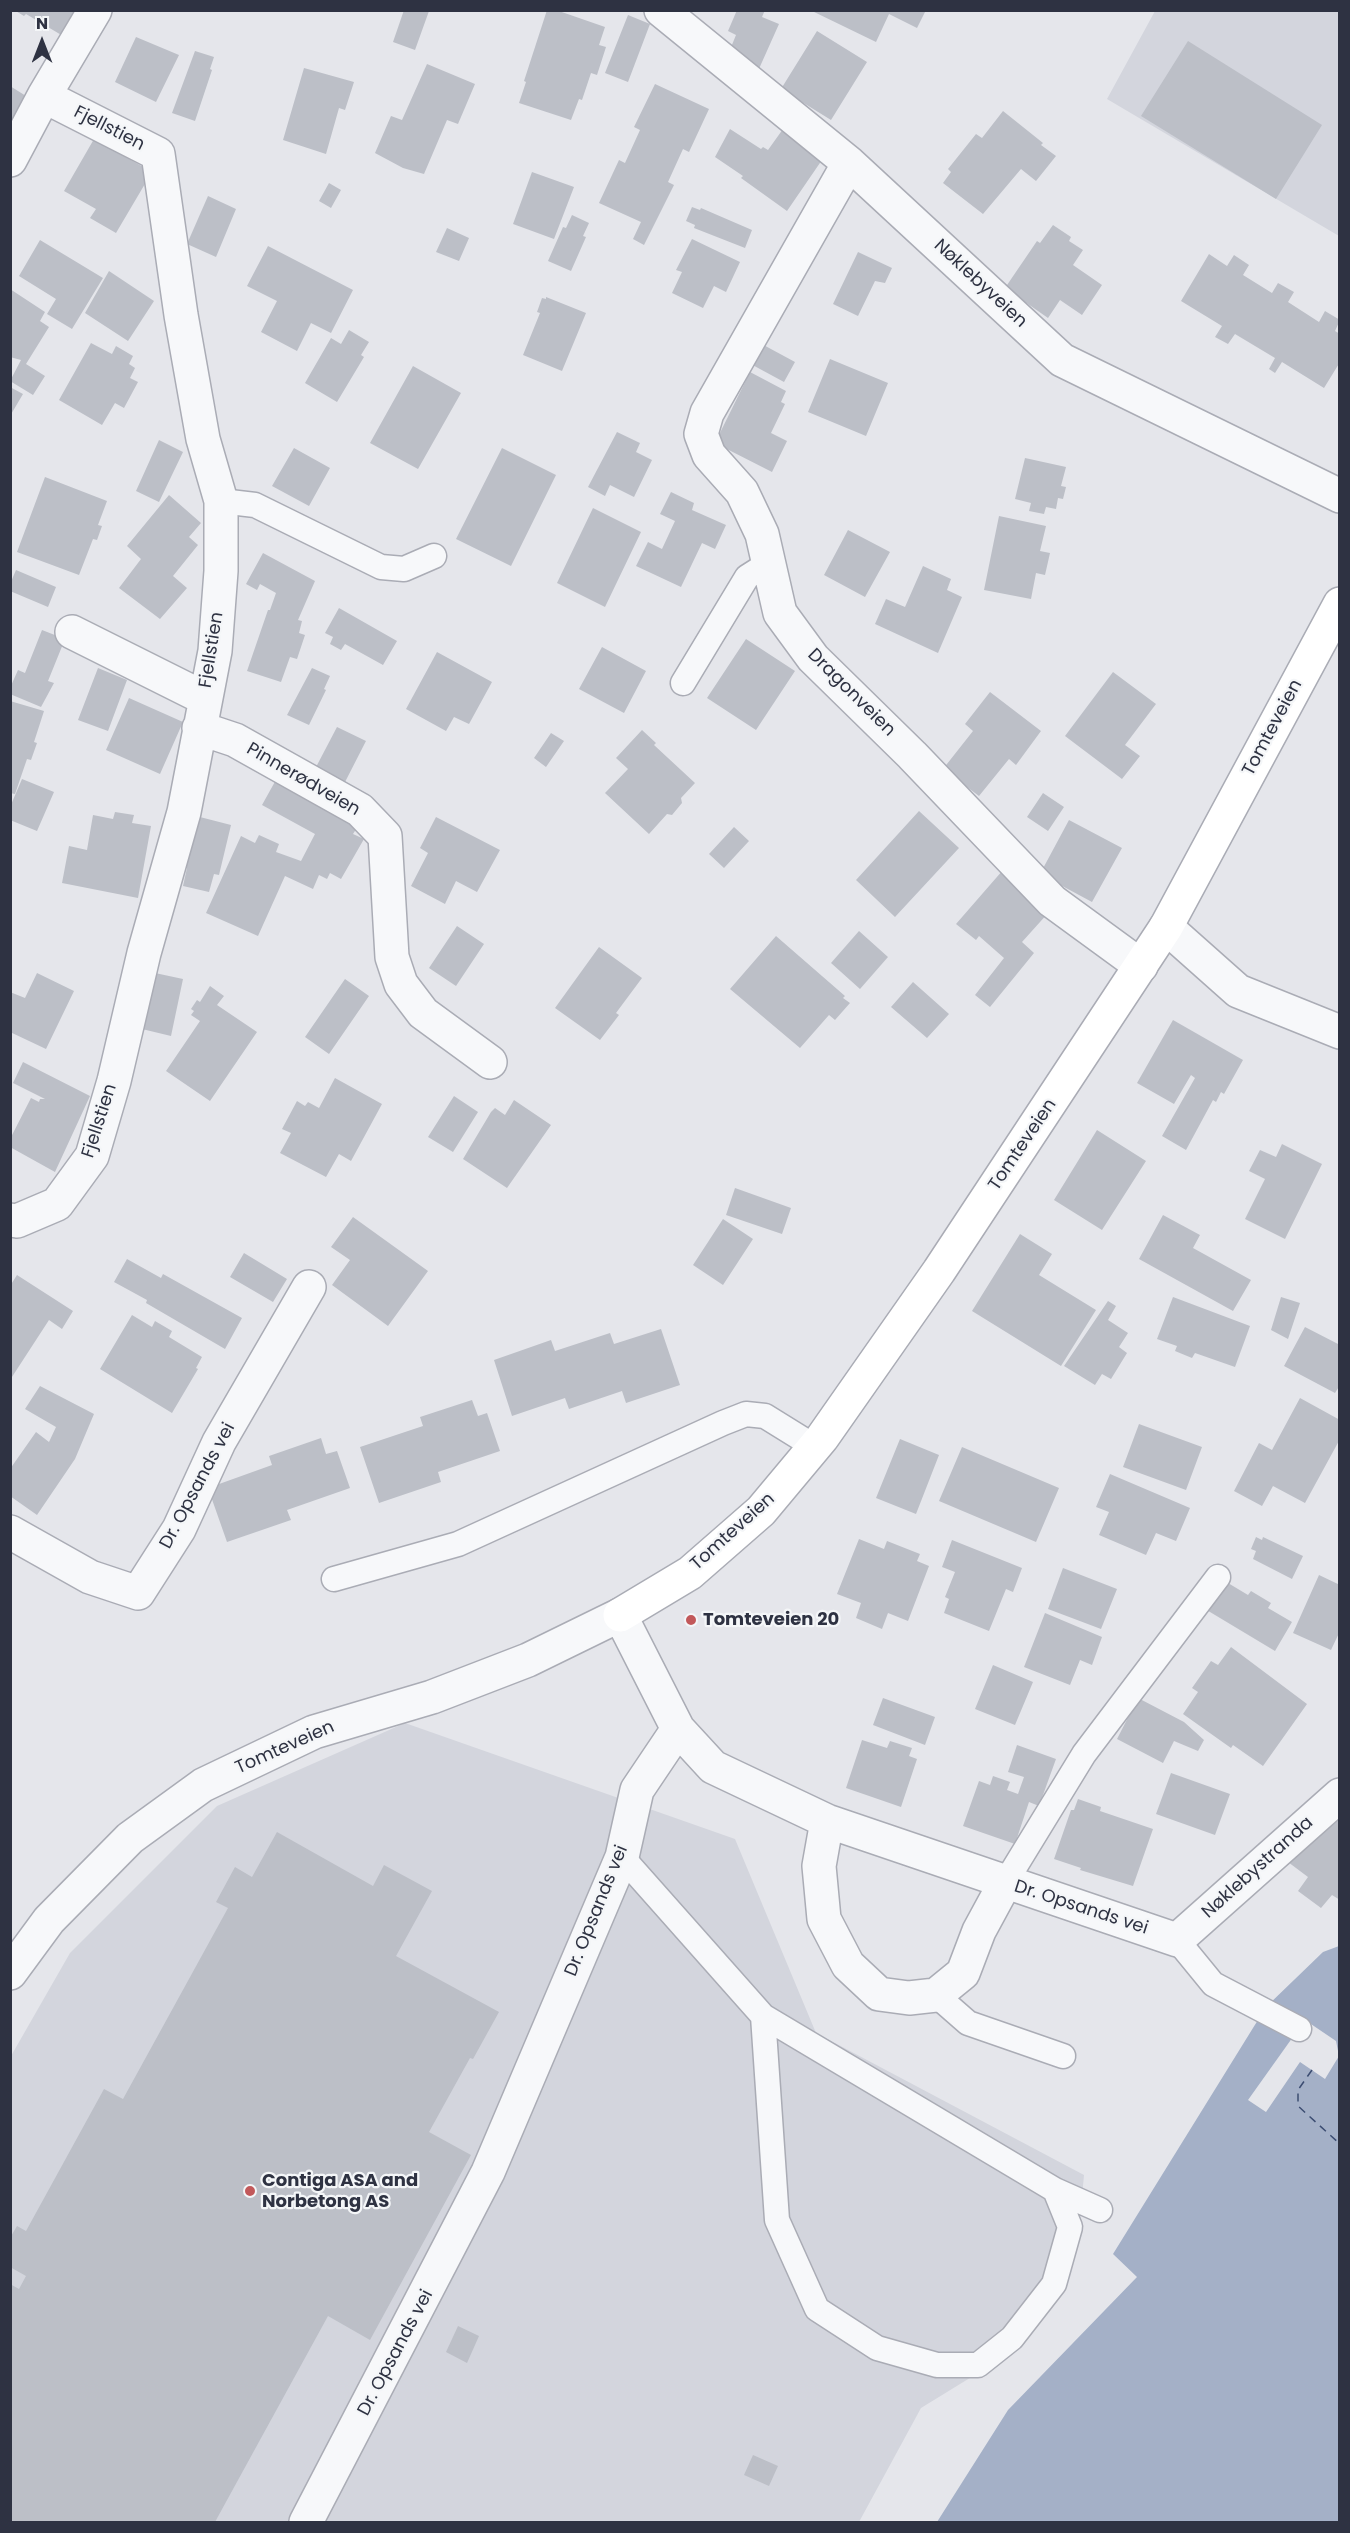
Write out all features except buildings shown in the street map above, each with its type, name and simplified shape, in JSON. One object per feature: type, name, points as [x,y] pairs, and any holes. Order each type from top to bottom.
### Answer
[{"type":"street","points":[[10,160],[44,96],[95,10]]},
{"type":"street","name":"Nøklebyveien","points":[[661,10],[849,163],[1062,360],[1340,496]]},
{"type":"street","name":"Fjellstien","points":[[10,1220],[17,1221],[57,1204],[92,1156],[114,1081],[144,953],[184,812],[215,651],[222,571],[221,501],[203,439],[158,154],[44,96]]},
{"type":"street","name":"Dragonveien","points":[[849,163],[707,413],[701,434],[708,455],[742,492],[762,534],[780,612],[813,658],[912,755],[1052,901],[1141,966]]},
{"type":"street","name":"Tomteveien","points":[[10,1973],[49,1920],[130,1838],[203,1785],[314,1732],[432,1697],[528,1660],[620,1616],[690,1573],[752,1519],[815,1447],[939,1271],[1141,966],[1166,927],[1340,604]]},
{"type":"street","name":"Pinnerødveien","points":[[72,632],[202,713],[235,740],[360,810],[385,836],[392,957],[401,984],[423,1013],[490,1062]]},
{"type":"street","points":[[1166,927],[1238,991],[1340,1032]]},
{"type":"street","name":"Dr. Opsands vei","points":[[10,1532],[90,1577],[138,1593],[179,1529],[219,1442],[309,1287]]},
{"type":"street","points":[[620,1616],[678,1729]]},
{"type":"street","name":"Dr. Opsands vei","points":[[306,2523],[488,2172],[622,1857],[637,1790],[678,1729],[713,1767],[827,1821],[1178,1940]]},
{"type":"street","name":"Nøklebystranda","points":[[1178,1940],[1340,1795]]},
{"type":"street","points":[[827,1821],[819,1866],[824,1919],[848,1965],[879,1994],[909,1998],[936,1995],[963,1973],[980,1931],[1005,1883]]},
{"type":"lane","points":[[221,501],[255,505],[381,567],[404,569],[434,556]]},
{"type":"lane","points":[[683,683],[747,577],[769,563]]},
{"type":"lane","points":[[334,1579],[458,1544],[712,1427],[746,1414],[765,1416],[815,1447]]},
{"type":"lane","points":[[1005,1883],[1084,1754],[1218,1577]]},
{"type":"lane","points":[[622,1857],[763,2016],[1055,2190],[1100,2210]]},
{"type":"lane","points":[[1178,1940],[1213,1984],[1299,2030]]},
{"type":"lane","points":[[936,1995],[968,2023],[1063,2056]]},
{"type":"lane","points":[[763,2016],[777,2220],[817,2309],[877,2348],[937,2365],[978,2365],[1012,2338],[1053,2284],[1057,2272],[1070,2227],[1055,2190]]},
{"type":"shaded area","points":[[1155,11],[1339,11],[1339,236],[1107,99]]},
{"type":"shaded area","points":[[405,1723],[735,1839],[816,2033],[1084,2175],[1078,2240],[1004,2357],[921,2408],[859,2522],[11,2522],[11,2056],[70,1953],[217,1806]]},
{"type":"water","points":[[1339,1946],[1339,2522],[937,2522],[1008,2410],[1137,2277],[1113,2254],[1266,2007],[1323,1952]]},
{"type":"pier","points":[[1305,2020],[1336,2041],[1339,2056],[1325,2079],[1300,2062],[1266,2112],[1248,2100]]},
{"type":"ferry route","points":[[1312,2070],[1298,2090],[1298,2106],[1340,2144]]},
{"type":"place","name":"Tomteveien 20","points":[[691,1620]]},
{"type":"place","name":"Contiga ASA and Norbetong AS","points":[[250,2191]]}]
